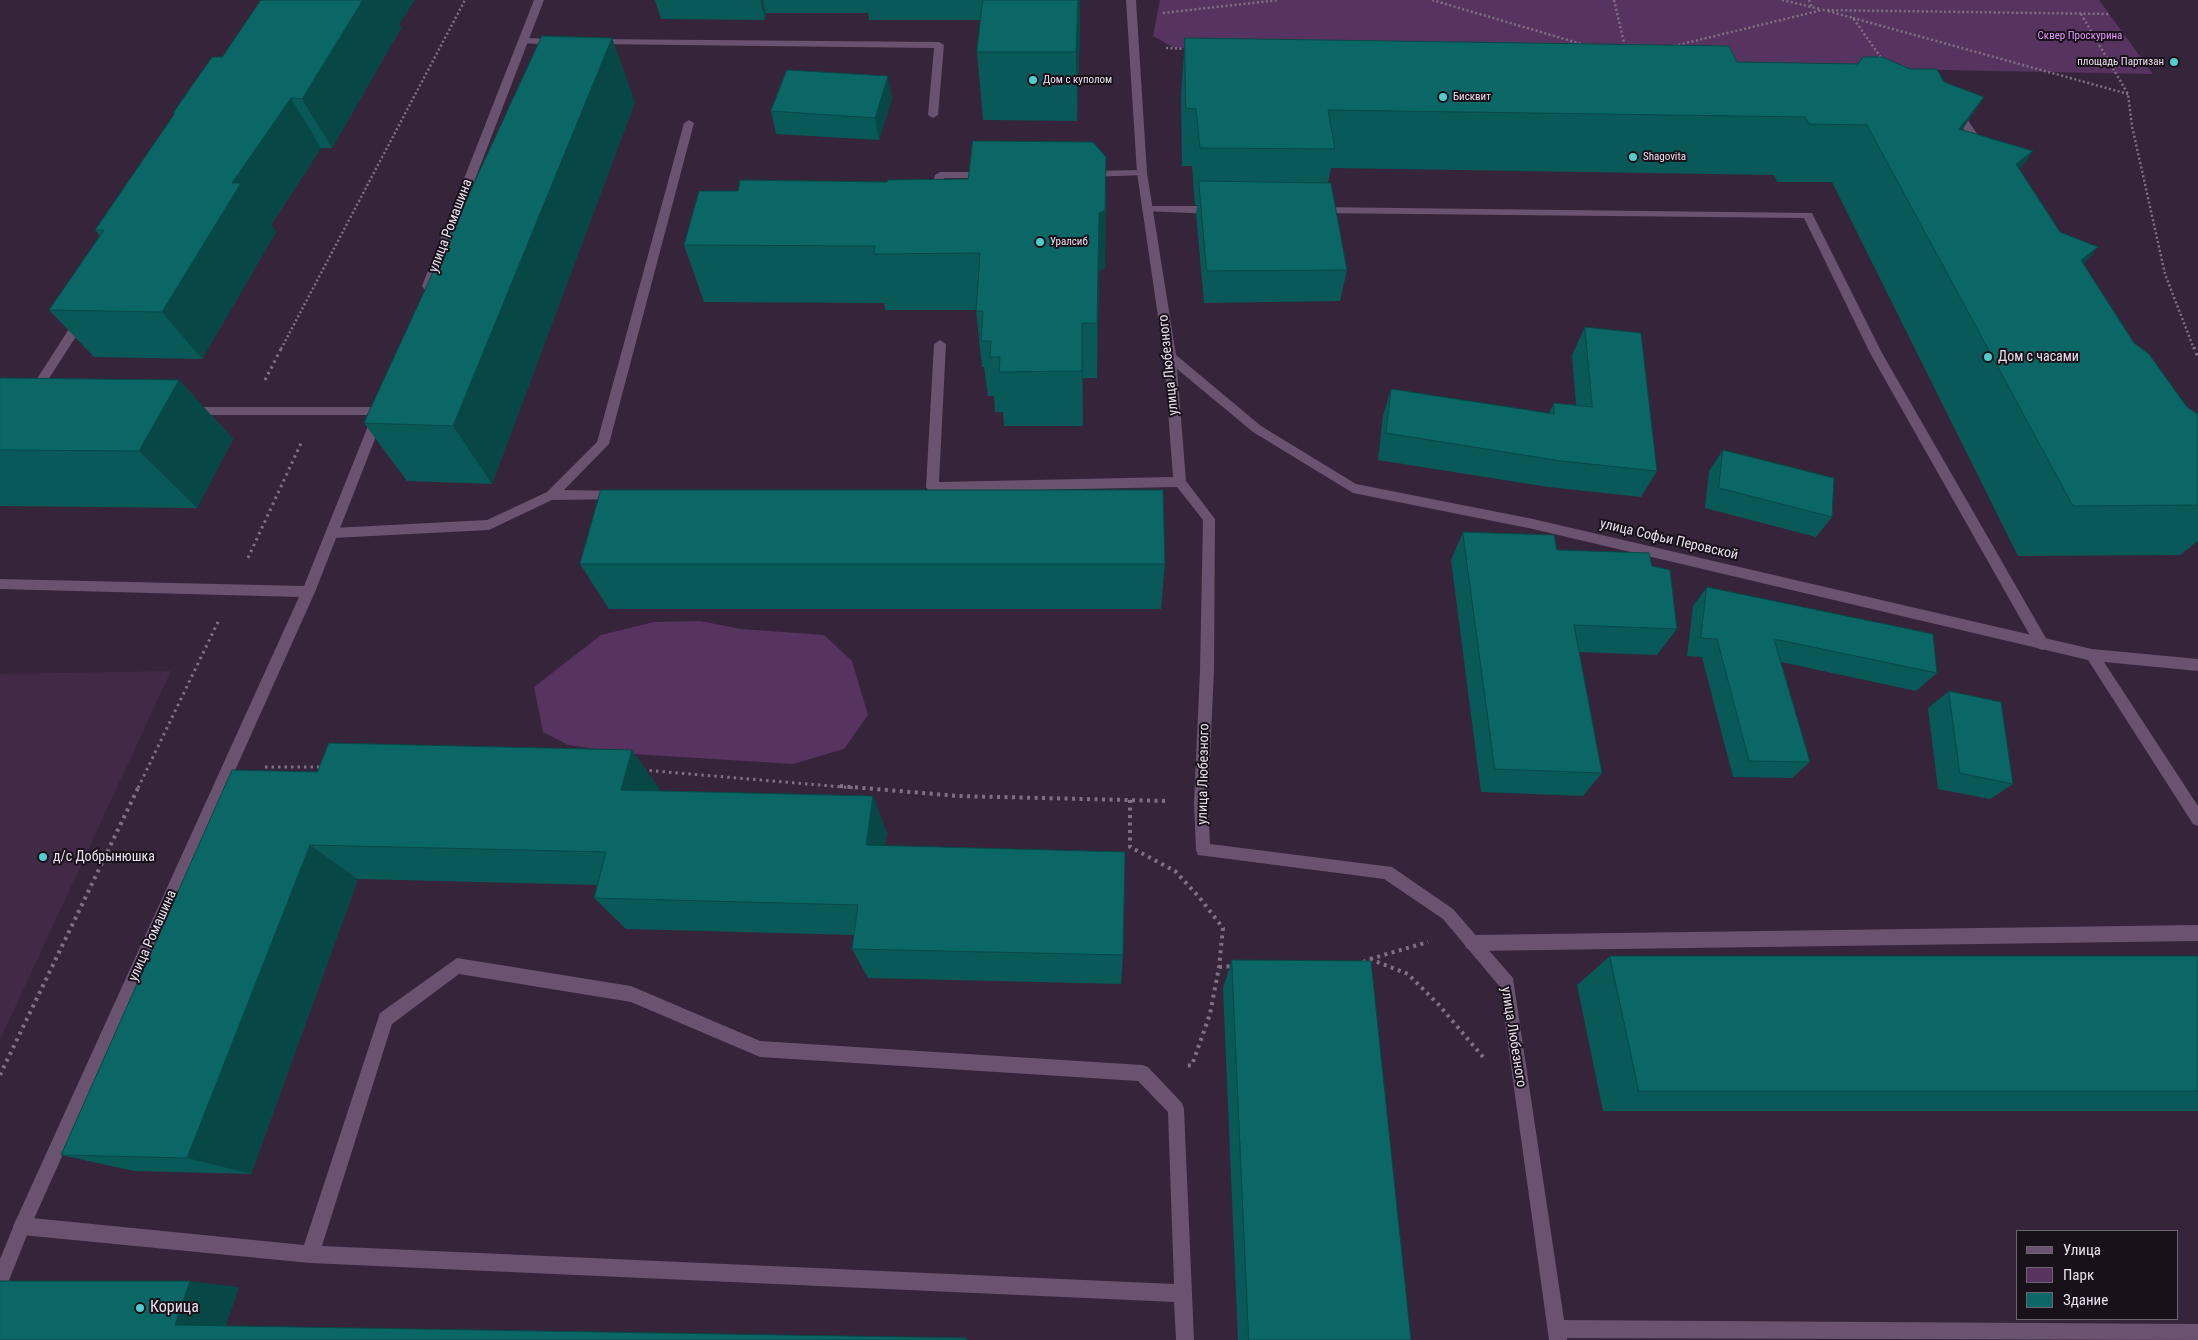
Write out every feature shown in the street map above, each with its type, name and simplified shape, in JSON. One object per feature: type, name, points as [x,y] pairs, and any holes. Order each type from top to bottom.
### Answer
[{"type":"street","name":"улица Ромашина","points":[[423,300],[539,0]]},
{"type":"street","name":"улица Любезного","points":[[1131,0],[1142,173],[1170,357],[1180,482],[1208,519],[1207,670],[1201,802],[1203,850],[1386,872],[1448,914],[1507,984],[1558,1335]]},
{"type":"street","points":[[523,42],[568,42]]},
{"type":"street","points":[[585,42],[939,45],[933,115]]},
{"type":"street","points":[[1944,105],[1953,106],[1986,156]]},
{"type":"street","points":[[333,532],[489,525],[551,495],[603,444],[689,123]]},
{"type":"street","points":[[1075,174],[1142,173]]},
{"type":"street","points":[[932,204],[940,175],[998,175]]},
{"type":"street","points":[[27,404],[90,306]]},
{"type":"street","points":[[940,344],[932,487],[1180,482]]},
{"type":"street","name":"улица Софьи Перовской","points":[[1170,357],[1257,429],[1353,488],[1533,524],[2042,644],[2092,654],[2198,666]]},
{"type":"street","name":"улица Ромашина","points":[[0,1282],[22,1226],[308,592],[381,407],[316,411]]},
{"type":"street","points":[[182,411],[316,411]]},
{"type":"street","points":[[0,584],[308,592]]},
{"type":"street","points":[[2092,654],[2198,819]]},
{"type":"street","points":[[1472,943],[2198,933]]},
{"type":"street","points":[[310,1254],[386,1019],[457,966],[631,994],[760,1049],[1142,1073],[1176,1109],[1185,1340]]},
{"type":"street","points":[[22,1226],[310,1254],[1183,1294]]},
{"type":"street","points":[[1558,1335],[2198,1333]]},
{"type":"lane","points":[[1147,209],[1223,210]]},
{"type":"lane","points":[[1302,211],[1808,215],[1876,353],[2042,644]]},
{"type":"lane","points":[[551,495],[628,496]]},
{"type":"path","points":[[262,385],[465,0]]},
{"type":"path","points":[[1132,16],[1280,0]]},
{"type":"path","points":[[1432,0],[1590,46]]},
{"type":"path","points":[[1614,0],[1625,48]]},
{"type":"path","points":[[1782,0],[1854,18],[2128,94]]},
{"type":"path","points":[[1809,0],[1812,8]]},
{"type":"path","points":[[1674,46],[1822,10],[2110,14]]},
{"type":"path","points":[[2081,14],[2128,94],[2132,126],[2164,274],[2198,358]]},
{"type":"path","points":[[1854,18],[1883,62]]},
{"type":"path","points":[[1133,47],[1194,49]]},
{"type":"path","points":[[0,1075],[234,590],[316,411]]},
{"type":"path","points":[[229,768],[326,767]]},
{"type":"path","points":[[639,770],[958,796],[1201,802]]},
{"type":"path","points":[[1130,800],[1130,847],[1175,871],[1199,897],[1222,928],[1219,967],[1210,1014],[1192,1065]]},
{"type":"path","points":[[1361,963],[1442,938],[1472,943]]},
{"type":"path","points":[[1370,959],[1408,974],[1439,1005],[1476,1051],[1522,1093]]},
{"type":"path","points":[[1219,967],[1239,966]]},
{"type":"shaded area","name":"д/с Добрынюшка","points":[[171,671],[0,1040],[0,674]]},
{"type":"green space","name":"Сквер Проскурина","points":[[1160,0],[2099,0],[2153,74],[1888,69],[1628,57],[1174,48],[1153,36]]},
{"type":"green space","points":[[700,621],[741,629],[824,635],[852,661],[868,715],[844,749],[793,764],[633,754],[568,745],[543,732],[534,687],[601,635],[654,622]]},
{"type":"building","points":[[261,0],[363,0],[302,99],[291,98],[232,183],[241,183],[162,312],[49,310],[104,230],[95,230],[175,113],[173,113],[212,57],[222,57]]},
{"type":"building","points":[[983,0],[1078,0],[1076,52],[977,52]]},
{"type":"building","points":[[542,36],[612,38],[453,426],[364,423]]},
{"type":"building","points":[[1185,38],[1729,46],[1737,62],[1858,64],[1863,57],[1882,57],[1910,69],[1937,69],[1944,82],[1984,97],[1959,129],[2033,151],[2016,164],[2060,232],[2098,247],[2081,260],[2134,343],[2149,354],[2187,407],[2198,414],[2198,505],[2073,506],[1867,125],[1809,124],[1805,117],[1328,110],[1335,149],[1200,148],[1196,109],[1186,108]]},
{"type":"building","points":[[787,70],[888,76],[875,118],[771,111]]},
{"type":"building","points":[[973,141],[1093,142],[1106,157],[1105,210],[1099,213],[1097,323],[1082,323],[1082,371],[999,372],[1000,357],[990,357],[991,341],[981,341],[983,311],[976,311],[980,253],[874,254],[875,246],[684,245],[699,191],[738,191],[740,180],[887,182],[888,180],[968,179]]},
{"type":"building","points":[[1199,181],[1331,183],[1347,270],[1207,271]]},
{"type":"building","points":[[1585,327],[1641,333],[1657,471],[1561,461],[1386,433],[1391,389],[1554,414],[1554,403],[1592,407]]},
{"type":"building","points":[[0,378],[179,380],[139,451],[0,450]]},
{"type":"building","points":[[1723,450],[1834,478],[1832,517],[1719,488]]},
{"type":"building","points":[[601,490],[1163,490],[1165,564],[580,564]]},
{"type":"building","points":[[1463,532],[1554,535],[1557,550],[1649,553],[1652,566],[1670,570],[1677,629],[1574,625],[1602,773],[1495,769]]},
{"type":"building","points":[[1707,587],[1933,634],[1937,673],[1774,639],[1810,762],[1749,761],[1717,639],[1701,638]]},
{"type":"building","points":[[1949,691],[2001,702],[2013,784],[1960,773]]},
{"type":"building","points":[[329,743],[632,750],[621,790],[873,796],[866,845],[1125,852],[1123,955],[852,949],[858,905],[594,898],[606,852],[310,845],[187,1158],[61,1155],[232,770],[317,772]]},
{"type":"building","points":[[1610,956],[2198,956],[2198,1091],[1639,1091]]},
{"type":"building","points":[[1232,960],[1371,961],[1411,1340],[1249,1340]]},
{"type":"building","points":[[0,1281],[190,1281],[175,1325],[967,1338],[966,1340],[0,1340]]},
{"type":"place","name":"площадь Партизан","points":[[2174,62]]},
{"type":"place","name":"Дом с куполом","points":[[1033,80]]},
{"type":"place","name":"Бисквит","points":[[1443,97]]},
{"type":"place","name":"Shagovita","points":[[1633,157]]},
{"type":"place","name":"Уралсиб","points":[[1040,242]]},
{"type":"place","name":"Дом с часами","points":[[1988,357]]},
{"type":"place","name":"д/с Добрынюшка","points":[[43,857]]},
{"type":"place","name":"Корица","points":[[140,1308]]}]
